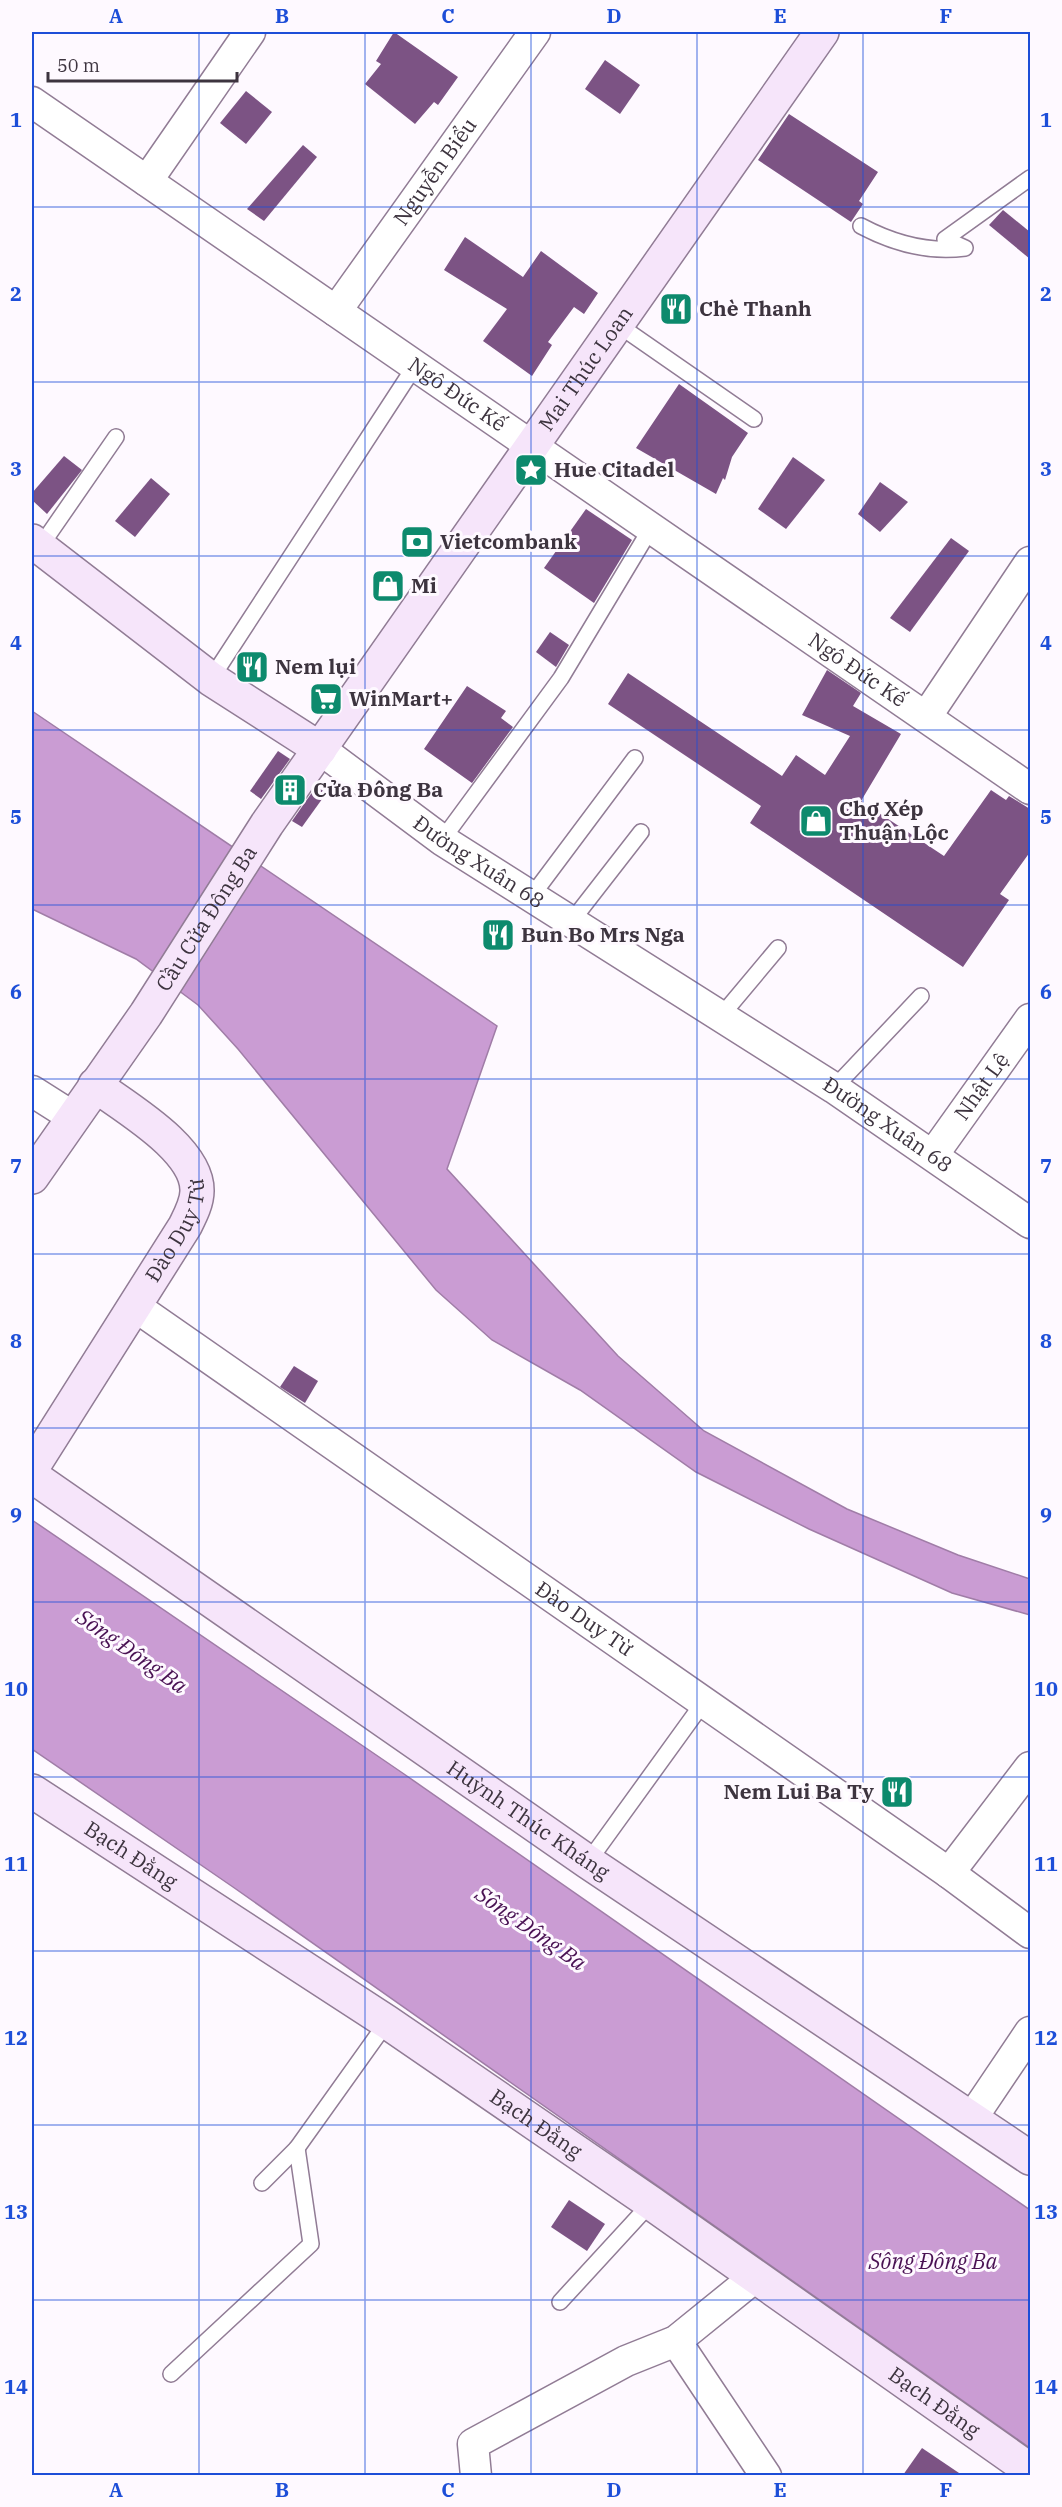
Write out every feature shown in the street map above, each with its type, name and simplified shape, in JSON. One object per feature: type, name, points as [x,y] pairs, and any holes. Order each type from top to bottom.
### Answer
[{"type":"street","points":[[147,181],[250,32]]},
{"type":"street","name":"Nguyễn Biểu","points":[[336,311],[535,32]]},
{"type":"street","name":"Mai Thúc Loan","points":[[267,824],[822,32]]},
{"type":"street","name":"Ngô Đức Kế","points":[[32,102],[1030,789]]},
{"type":"street","name":"Đường Xuân 68","points":[[36,544],[211,679],[320,749],[442,840],[834,1088],[1030,1223]]},
{"type":"street","points":[[926,717],[1030,562]]},
{"type":"street","name":"Cầu Cửa Đông Ba","points":[[95,1085],[146,1014],[267,824]]},
{"type":"street","name":"Nhật Lệ","points":[[933,1155],[1030,1019]]},
{"type":"street","points":[[32,1177],[95,1085]]},
{"type":"street","name":"Đào Duy Từ","points":[[32,1468],[136,1307],[185,1226],[197,1191],[192,1169],[169,1140],[95,1085]]},
{"type":"street","points":[[32,1091],[73,1117]]},
{"type":"street","name":"Đào Duy Từ","points":[[136,1307],[949,1873],[1030,1933]]},
{"type":"street","name":"Huỳnh Thúc Kháng","points":[[32,1476],[588,1862],[1030,2158]]},
{"type":"street","points":[[949,1873],[1030,1767]]},
{"type":"street","name":"Bạch Đằng","points":[[32,1791],[387,2022],[651,2203],[1030,2470]]},
{"type":"street","points":[[972,2118],[1030,2032]]},
{"type":"street","points":[[476,2475],[473,2444],[626,2361],[676,2341],[755,2277]]},
{"type":"street","points":[[676,2341],[766,2475]]},
{"type":"lane","points":[[861,226],[883,238],[905,244],[947,250],[964,248],[945,239],[1030,178]]},
{"type":"lane","points":[[617,324],[754,419]]},
{"type":"lane","points":[[211,679],[415,366]]},
{"type":"lane","points":[[36,544],[116,437]]},
{"type":"lane","points":[[442,840],[561,678],[651,528]]},
{"type":"lane","points":[[531,897],[634,758]]},
{"type":"lane","points":[[571,922],[640,832]]},
{"type":"lane","points":[[721,1016],[778,948]]},
{"type":"lane","points":[[834,1088],[921,996]]},
{"type":"lane","points":[[588,1862],[703,1702]]},
{"type":"lane","points":[[262,2183],[297,2148],[387,2022]]},
{"type":"lane","points":[[171,2374],[311,2244],[297,2148]]},
{"type":"lane","points":[[560,2302],[651,2203]]},
{"type":"water","points":[[32,711],[497,1026],[447,1169],[618,1356],[704,1431],[847,1509],[958,1555],[1030,1579],[1030,1615],[952,1593],[809,1529],[696,1472],[580,1390],[492,1340],[436,1290],[238,1049],[198,1005],[136,959],[32,909]]},
{"type":"water","name":"Sông Đông Ba","points":[[32,1520],[404,1774],[1030,2210],[1030,2448],[233,1887],[32,1749]]},
{"type":"building","points":[[394,32],[458,77],[438,105],[434,102],[415,124],[365,84],[381,64],[376,61]]},
{"type":"building","points":[[605,60],[640,85],[620,114],[585,89]]},
{"type":"building","points":[[246,91],[272,112],[246,144],[220,123]]},
{"type":"building","points":[[789,114],[878,172],[859,201],[863,204],[851,222],[758,160]]},
{"type":"building","points":[[303,145],[317,157],[264,221],[247,209]]},
{"type":"building","points":[[1003,210],[1030,232],[1030,259],[989,225]]},
{"type":"building","points":[[465,237],[523,277],[541,251],[598,293],[584,314],[574,307],[548,342],[552,345],[532,376],[483,341],[507,309],[444,270]]},
{"type":"building","points":[[679,384],[748,433],[732,457],[725,480],[723,478],[716,494],[636,448]]},
{"type":"building","points":[[64,456],[82,470],[47,514],[32,500],[32,493]]},
{"type":"building","points":[[793,457],[825,480],[786,529],[758,509]]},
{"type":"building","points":[[151,478],[170,494],[135,537],[115,521]]},
{"type":"building","points":[[880,482],[908,502],[880,532],[858,514]]},
{"type":"building","points":[[586,509],[632,540],[594,603],[544,568]]},
{"type":"building","points":[[951,538],[969,551],[910,632],[890,618]]},
{"type":"building","points":[[550,632],[569,645],[556,667],[536,652]]},
{"type":"building","points":[[827,670],[861,693],[853,706],[901,734],[861,801],[944,856],[991,790],[1006,800],[1009,796],[1030,809],[1030,852],[1000,894],[1009,900],[963,967],[750,823],[761,806],[608,704],[628,673],[782,776],[796,755],[825,775],[850,736],[802,715]]},
{"type":"building","points":[[467,686],[506,711],[501,718],[513,727],[472,783],[424,749]]},
{"type":"building","points":[[278,751],[290,759],[261,799],[250,791]]},
{"type":"building","points":[[320,781],[330,788],[302,827],[292,821]]},
{"type":"building","points":[[294,1366],[318,1381],[305,1403],[280,1387]]},
{"type":"building","points":[[569,2200],[605,2224],[587,2251],[551,2227]]},
{"type":"building","points":[[922,2448],[962,2475],[903,2475]]},
{"type":"place","name":"Chè Thanh","points":[[676,309]]},
{"type":"place","name":"Hue Citadel","points":[[531,470]]},
{"type":"place","name":"Vietcombank","points":[[417,542]]},
{"type":"place","name":"Mi","points":[[388,586]]},
{"type":"place","name":"Nem lụi","points":[[252,667]]},
{"type":"place","name":"WinMart+","points":[[326,699]]},
{"type":"place","name":"Cửa Đông Ba","points":[[290,790]]},
{"type":"place","name":"Chợ Xép Thuận Lộc","points":[[816,821]]},
{"type":"place","name":"Bun Bo Mrs Nga","points":[[498,935]]},
{"type":"place","name":"Nem Lui Ba Ty","points":[[897,1792]]}]
